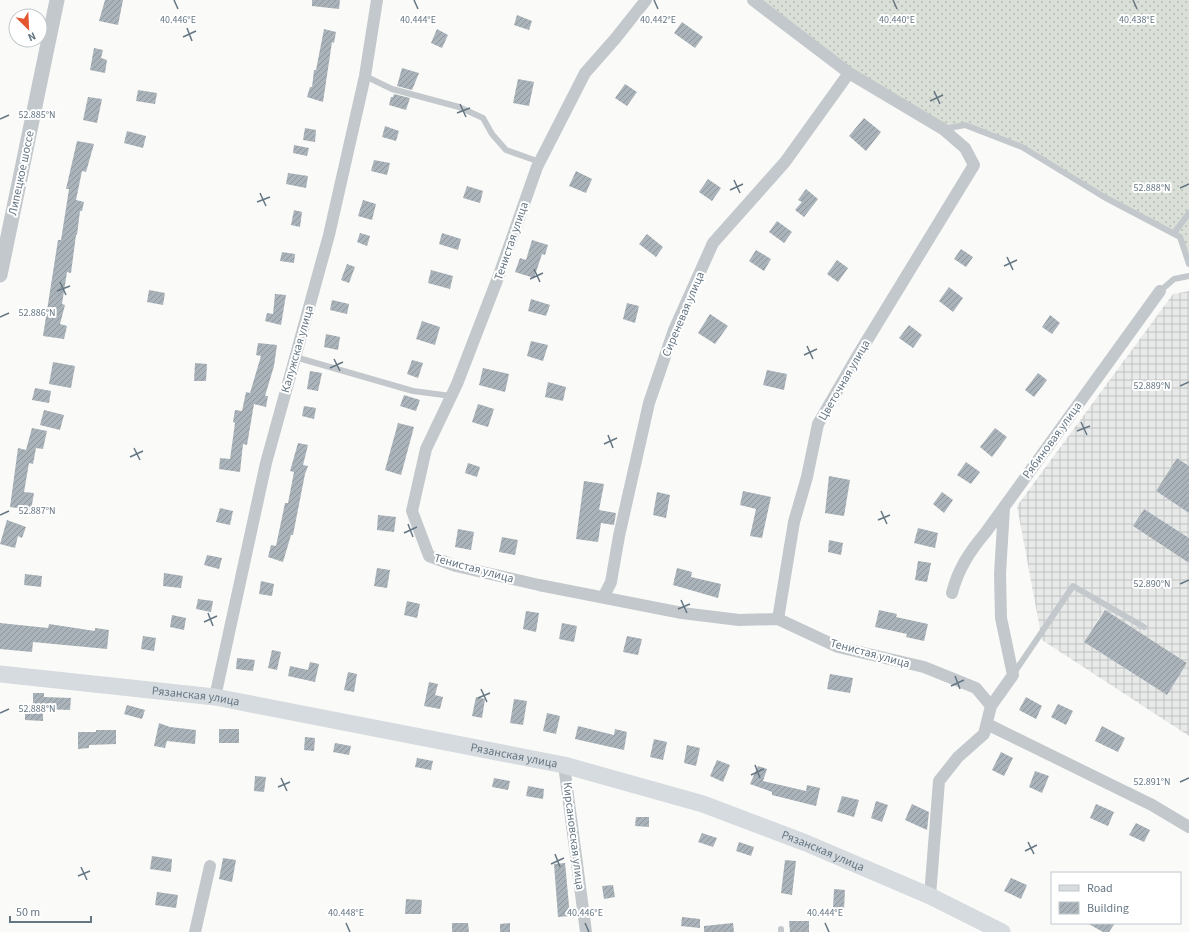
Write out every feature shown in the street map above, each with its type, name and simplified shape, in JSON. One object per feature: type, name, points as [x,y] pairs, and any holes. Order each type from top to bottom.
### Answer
[{"type":"main road","name":"Рязанская улица","points":[[0,674],[215,697],[564,765],[703,804],[806,843],[930,896],[1002,932]]},
{"type":"street","name":"Липецкое шоссе","points":[[0,275],[57,0]]},
{"type":"street","name":"Калужская улица","points":[[215,697],[266,463],[329,235],[366,76],[377,0]]},
{"type":"street","name":"Тенистая улица","points":[[646,0],[615,39],[585,73],[540,162],[500,276],[451,396],[426,449],[412,511],[428,556],[456,566],[539,585],[604,596],[682,613],[739,620],[778,619],[838,647],[924,667],[976,688],[991,706]]},
{"type":"street","points":[[753,0],[850,73],[942,129]]},
{"type":"street","name":"Сиреневая улица","points":[[604,596],[611,582],[619,536],[649,403],[674,330],[713,243],[785,162],[850,73]]},
{"type":"street","name":"Цветочная улица","points":[[778,619],[794,522],[807,477],[818,424],[855,360],[974,165],[965,148],[942,129]]},
{"type":"street","name":"Рябиновая улица","points":[[952,593],[955,580],[969,552],[1004,508],[1160,291]]},
{"type":"street","points":[[930,896],[939,781],[958,757],[984,734],[991,706],[1013,674],[1001,618],[1000,574],[1004,508]]},
{"type":"street","points":[[986,724],[1152,805],[1189,827]]},
{"type":"street","name":"Кирсановская улица","points":[[564,765],[586,932]]},
{"type":"street","points":[[195,932],[210,866]]},
{"type":"lane","points":[[366,76],[392,89],[459,107],[483,118],[492,134],[506,150],[540,162]]},
{"type":"lane","points":[[942,129],[965,125],[1022,147],[1104,197],[1180,236],[1189,264]]},
{"type":"lane","points":[[1174,233],[1189,214]]},
{"type":"lane","points":[[1160,291],[1174,279],[1189,276]]},
{"type":"lane","points":[[295,357],[413,391],[451,396]]},
{"type":"lane","points":[[1013,674],[1072,586],[1144,627]]},
{"type":"shaded area","points":[[753,0],[1189,0],[1189,264],[1180,236],[1104,197],[1022,147],[965,125],[943,129],[849,73]]},
{"type":"shaded area","points":[[1189,291],[1189,466],[1177,458],[1156,491],[1189,513],[1189,538],[1144,509],[1133,526],[1189,563],[1189,736],[1042,640],[1017,506],[1173,294]],"holes":[[[1104,610],[1187,663],[1167,695],[1084,642]]]},
{"type":"building","points":[[105,0],[123,0],[118,25],[99,21]]},
{"type":"building","points":[[312,0],[340,0],[339,9],[312,6]]},
{"type":"building","points":[[517,15],[532,21],[529,30],[514,25]]},
{"type":"building","points":[[682,22],[703,37],[695,48],[674,33]]},
{"type":"building","points":[[324,29],[336,32],[334,43],[332,42],[323,102],[307,97],[310,87],[312,87],[314,70],[316,70]]},
{"type":"building","points":[[437,29],[448,35],[442,48],[431,43]]},
{"type":"building","points":[[94,48],[103,50],[101,58],[107,60],[105,73],[90,70]]},
{"type":"building","points":[[402,68],[419,73],[412,90],[397,86]]},
{"type":"building","points":[[518,79],[534,82],[529,106],[513,103]]},
{"type":"building","points":[[625,84],[637,92],[627,106],[615,98]]},
{"type":"building","points":[[138,90],[157,93],[155,104],[136,101]]},
{"type":"building","points":[[394,94],[410,98],[406,110],[389,105],[391,97],[393,97]]},
{"type":"building","points":[[88,97],[102,99],[97,123],[83,120]]},
{"type":"building","points":[[864,118],[881,132],[866,151],[849,136]]},
{"type":"building","points":[[385,126],[399,131],[396,141],[382,137]]},
{"type":"building","points":[[305,128],[316,130],[315,142],[303,140]]},
{"type":"building","points":[[127,131],[146,136],[143,148],[124,143]]},
{"type":"building","points":[[77,141],[94,144],[86,172],[82,171],[76,200],[84,202],[82,211],[80,211],[71,273],[67,272],[62,304],[65,305],[60,324],[67,326],[64,339],[43,336],[58,240],[61,240],[69,189],[66,189]]},
{"type":"building","points":[[294,145],[309,148],[307,156],[293,153]]},
{"type":"building","points":[[374,160],[390,163],[387,175],[371,171]]},
{"type":"building","points":[[576,171],[592,179],[586,193],[569,186]]},
{"type":"building","points":[[288,173],[308,176],[306,188],[286,184]]},
{"type":"building","points":[[708,179],[721,188],[712,201],[699,192]]},
{"type":"building","points":[[467,186],[483,191],[480,203],[463,198]]},
{"type":"building","points":[[806,189],[818,199],[804,217],[795,210],[802,202],[798,200]]},
{"type":"building","points":[[363,200],[376,204],[372,220],[358,216]]},
{"type":"building","points":[[294,210],[302,212],[300,227],[291,225]]},
{"type":"building","points":[[777,221],[792,232],[784,243],[769,232]]},
{"type":"building","points":[[360,233],[370,236],[367,246],[357,242]]},
{"type":"building","points":[[442,233],[461,239],[458,250],[439,244]]},
{"type":"building","points":[[647,234],[663,247],[656,257],[639,244]]},
{"type":"building","points":[[532,240],[548,245],[545,255],[542,254],[534,278],[515,272],[520,258],[526,260]]},
{"type":"building","points":[[961,249],[973,257],[966,267],[954,259]]},
{"type":"building","points":[[756,250],[771,259],[764,271],[749,261]]},
{"type":"building","points":[[282,252],[295,254],[294,263],[280,261]]},
{"type":"building","points":[[837,260],[848,268],[838,282],[827,274]]},
{"type":"building","points":[[347,264],[355,267],[349,283],[341,280]]},
{"type":"building","points":[[431,270],[453,276],[450,289],[428,283]]},
{"type":"building","points":[[949,287],[963,298],[953,312],[939,301]]},
{"type":"building","points":[[149,290],[165,293],[163,305],[147,302]]},
{"type":"building","points":[[275,294],[286,295],[281,325],[265,321],[267,313],[273,314]]},
{"type":"building","points":[[531,299],[550,305],[546,316],[528,311]]},
{"type":"building","points":[[332,300],[349,304],[347,314],[330,310]]},
{"type":"building","points":[[627,303],[639,306],[635,323],[623,319]]},
{"type":"building","points":[[710,314],[728,326],[715,344],[698,333]]},
{"type":"building","points":[[1050,315],[1060,323],[1052,334],[1042,327]]},
{"type":"building","points":[[422,321],[440,327],[435,345],[416,339]]},
{"type":"building","points":[[909,325],[922,335],[913,348],[899,338]]},
{"type":"building","points":[[326,334],[340,337],[338,350],[324,347]]},
{"type":"building","points":[[531,341],[548,345],[543,361],[527,356]]},
{"type":"building","points":[[258,343],[277,345],[274,366],[265,396],[268,396],[266,407],[254,404],[247,445],[243,444],[240,472],[219,469],[220,458],[230,459],[235,423],[233,422],[235,410],[242,411],[246,392],[250,393],[261,356],[256,355]]},
{"type":"building","points":[[412,360],[423,363],[418,378],[407,374]]},
{"type":"building","points":[[53,362],[75,366],[71,388],[49,384]]},
{"type":"building","points":[[195,363],[207,364],[206,381],[194,381]]},
{"type":"building","points":[[483,368],[509,374],[505,392],[479,385]]},
{"type":"building","points":[[767,370],[787,374],[784,390],[763,385]]},
{"type":"building","points":[[310,371],[322,373],[318,391],[307,389]]},
{"type":"building","points":[[1038,373],[1047,380],[1034,397],[1025,390]]},
{"type":"building","points":[[548,382],[566,387],[563,401],[545,397]]},
{"type":"building","points":[[35,388],[51,391],[49,403],[32,400]]},
{"type":"building","points":[[404,395],[420,400],[416,411],[400,406]]},
{"type":"building","points":[[478,404],[494,409],[488,427],[472,422]]},
{"type":"building","points":[[304,406],[316,408],[314,419],[302,416]]},
{"type":"building","points":[[44,410],[64,415],[60,430],[40,425]]},
{"type":"building","points":[[398,423],[414,427],[401,475],[385,470]]},
{"type":"building","points":[[32,428],[47,431],[43,449],[36,448],[33,464],[29,463],[24,492],[34,493],[31,510],[10,507],[18,448],[26,450]]},
{"type":"building","points":[[995,428],[1007,437],[992,457],[980,447]]},
{"type":"building","points":[[298,443],[308,445],[303,465],[308,466],[305,474],[293,535],[291,535],[283,562],[268,557],[271,545],[276,546],[285,503],[288,503],[294,472],[290,471]]},
{"type":"building","points":[[1177,458],[1189,466],[1189,513],[1156,491]]},
{"type":"building","points":[[966,462],[980,472],[971,484],[957,475]]},
{"type":"building","points":[[468,463],[480,467],[477,477],[465,473]]},
{"type":"building","points":[[829,476],[850,480],[844,516],[825,513]]},
{"type":"building","points":[[584,481],[604,484],[599,510],[616,513],[614,525],[601,523],[598,542],[576,539]]},
{"type":"building","points":[[743,491],[771,497],[762,538],[750,536],[756,509],[740,505]]},
{"type":"building","points":[[657,492],[670,495],[666,518],[653,515]]},
{"type":"building","points":[[942,492],[953,500],[944,513],[933,504]]},
{"type":"building","points":[[220,508],[233,511],[230,525],[216,522]]},
{"type":"building","points":[[1144,509],[1189,538],[1189,563],[1133,526]]},
{"type":"building","points":[[378,515],[396,517],[394,532],[377,530]]},
{"type":"building","points":[[7,520],[26,527],[22,538],[18,536],[15,548],[0,544]]},
{"type":"building","points":[[918,528],[938,533],[935,548],[914,543]]},
{"type":"building","points":[[458,529],[474,532],[471,550],[455,547]]},
{"type":"building","points":[[502,537],[518,540],[515,555],[499,552]]},
{"type":"building","points":[[829,540],[843,543],[841,555],[828,552]]},
{"type":"building","points":[[207,555],[222,558],[219,569],[204,565]]},
{"type":"building","points":[[918,561],[931,563],[927,582],[915,580]]},
{"type":"building","points":[[377,568],[390,570],[387,588],[374,586]]},
{"type":"building","points":[[677,568],[692,572],[691,577],[721,584],[718,598],[673,585]]},
{"type":"building","points":[[164,573],[183,576],[181,588],[163,586]]},
{"type":"building","points":[[25,574],[42,576],[41,587],[24,585]]},
{"type":"building","points":[[261,581],[274,584],[272,596],[259,594]]},
{"type":"building","points":[[198,599],[213,601],[211,612],[196,609]]},
{"type":"building","points":[[407,601],[420,604],[417,618],[404,615]]},
{"type":"building","points":[[879,610],[897,614],[896,617],[928,624],[924,641],[906,637],[907,634],[875,627]]},
{"type":"building","points":[[1105,610],[1187,663],[1167,695],[1084,642]]},
{"type":"building","points":[[526,611],[539,613],[536,632],[523,629]]},
{"type":"building","points":[[172,615],[186,618],[184,630],[170,627]]},
{"type":"building","points":[[0,623],[48,628],[49,624],[95,631],[95,628],[109,630],[107,649],[33,642],[32,652],[0,649]]},
{"type":"building","points":[[562,623],[577,626],[574,642],[559,639]]},
{"type":"building","points":[[143,636],[156,638],[154,651],[141,649]]},
{"type":"building","points":[[627,636],[642,639],[638,655],[623,652]]},
{"type":"building","points":[[272,650],[281,652],[277,670],[268,668]]},
{"type":"building","points":[[237,658],[255,660],[253,671],[236,669]]},
{"type":"building","points":[[310,662],[319,664],[315,682],[288,676],[290,666],[308,670]]},
{"type":"building","points":[[348,672],[357,674],[354,692],[344,690]]},
{"type":"building","points":[[830,674],[853,678],[850,693],[827,689]]},
{"type":"building","points":[[429,682],[438,684],[435,695],[443,697],[440,709],[424,706]]},
{"type":"building","points":[[33,693],[44,693],[44,697],[71,698],[70,710],[43,709],[43,721],[25,720],[25,705],[33,705]]},
{"type":"building","points":[[476,697],[485,699],[482,718],[472,716]]},
{"type":"building","points":[[1026,697],[1042,706],[1036,719],[1019,710]]},
{"type":"building","points":[[514,699],[527,701],[523,725],[510,723]]},
{"type":"building","points":[[1058,704],[1073,711],[1066,725],[1051,717]]},
{"type":"building","points":[[127,705],[145,710],[142,719],[124,714]]},
{"type":"building","points":[[547,713],[560,716],[556,734],[543,731]]},
{"type":"building","points":[[159,723],[170,727],[196,730],[195,744],[167,741],[165,748],[154,746]]},
{"type":"building","points":[[578,726],[614,735],[615,729],[627,732],[624,750],[575,739]]},
{"type":"building","points":[[1102,726],[1125,738],[1118,752],[1095,741]]},
{"type":"building","points":[[219,729],[239,729],[239,743],[219,743]]},
{"type":"building","points":[[96,730],[116,730],[116,744],[89,745],[89,748],[78,749],[78,732],[96,732]]},
{"type":"building","points":[[305,737],[315,738],[314,751],[304,750]]},
{"type":"building","points":[[654,739],[667,742],[663,760],[650,757]]},
{"type":"building","points":[[335,743],[351,746],[349,755],[333,752]]},
{"type":"building","points":[[687,745],[700,748],[696,766],[684,763]]},
{"type":"building","points":[[1001,752],[1013,758],[1004,776],[992,770]]},
{"type":"building","points":[[417,758],[433,761],[431,770],[415,767]]},
{"type":"building","points":[[717,760],[730,765],[723,782],[710,776]]},
{"type":"building","points":[[758,766],[767,769],[763,781],[806,791],[807,785],[820,788],[816,806],[772,795],[772,792],[750,784]]},
{"type":"building","points":[[1035,771],[1049,776],[1042,793],[1029,787]]},
{"type":"building","points":[[255,776],[266,777],[264,792],[254,791]]},
{"type":"building","points":[[494,778],[510,781],[508,790],[492,787]]},
{"type":"building","points":[[528,786],[544,789],[543,799],[526,796]]},
{"type":"building","points":[[842,796],[859,800],[854,817],[837,812]]},
{"type":"building","points":[[876,801],[888,805],[882,822],[871,818]]},
{"type":"building","points":[[912,804],[929,812],[927,830],[905,820]]},
{"type":"building","points":[[1096,804],[1114,812],[1108,826],[1090,818]]},
{"type":"building","points":[[636,817],[649,817],[649,827],[635,826]]},
{"type":"building","points":[[1136,823],[1150,830],[1144,842],[1129,835]]},
{"type":"building","points":[[702,833],[717,838],[713,847],[698,842]]},
{"type":"building","points":[[739,842],[754,847],[751,856],[736,851]]},
{"type":"building","points":[[152,856],[172,859],[171,872],[150,869]]},
{"type":"building","points":[[223,858],[236,860],[232,882],[219,879]]},
{"type":"building","points":[[785,860],[796,861],[792,895],[781,893]]},
{"type":"building","points":[[565,863],[570,916],[558,917],[554,864]]},
{"type":"building","points":[[1011,878],[1027,885],[1021,899],[1004,891]]},
{"type":"building","points":[[613,885],[615,897],[604,899],[602,886]]},
{"type":"building","points":[[834,889],[845,890],[844,910],[833,909]]},
{"type":"building","points":[[157,892],[178,895],[176,908],[155,905]]},
{"type":"building","points":[[406,899],[422,900],[421,914],[405,914]]},
{"type":"building","points":[[682,917],[700,919],[700,928],[681,926]]},
{"type":"building","points":[[789,921],[809,921],[809,932],[790,932]]},
{"type":"building","points":[[452,923],[468,923],[469,932],[452,932]]},
{"type":"building","points":[[510,923],[510,932],[500,932],[500,924]]},
{"type":"building","points":[[733,923],[734,932],[704,932],[704,926]]},
{"type":"building","points":[[1089,924],[1114,924],[1109,932],[1103,932]]}]
